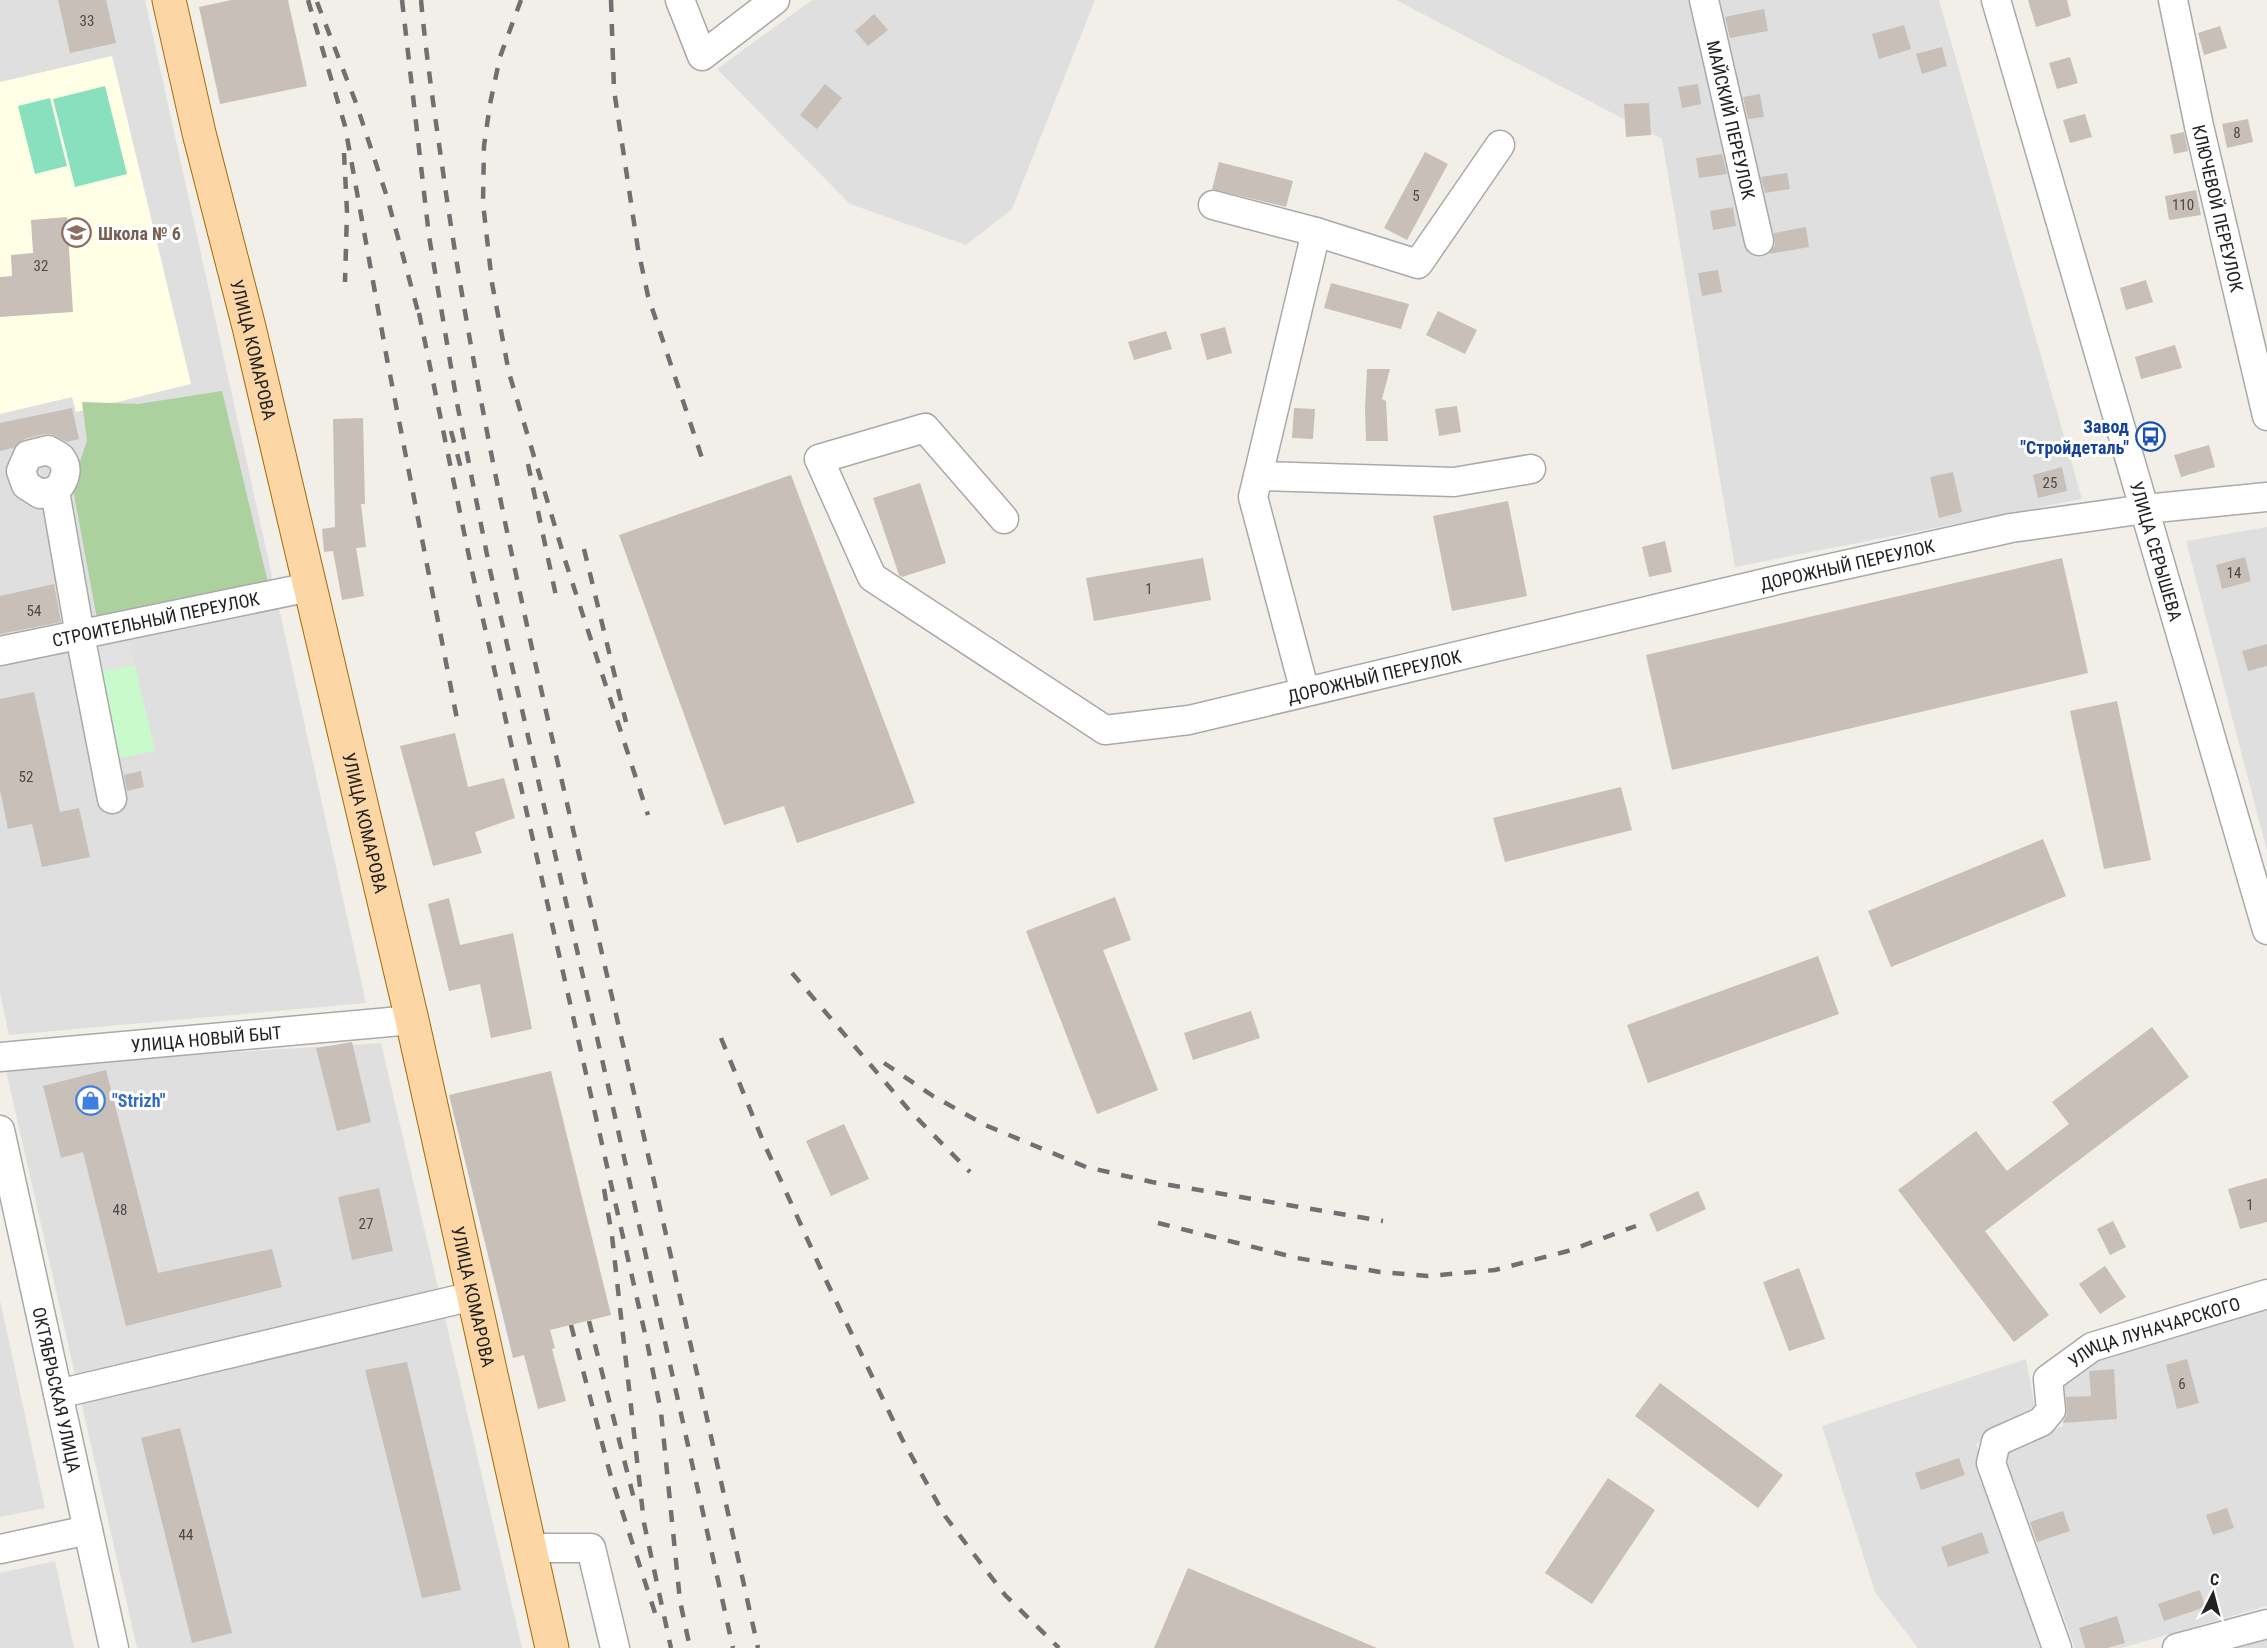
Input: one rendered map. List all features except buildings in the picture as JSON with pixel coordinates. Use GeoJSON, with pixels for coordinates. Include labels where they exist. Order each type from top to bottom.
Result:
{"type":"FeatureCollection","features":[{"type":"Feature","properties":{"kind":"main road","name":"УЛИЦА КОМАРОВА"},"geometry":{"type":"LineString","coordinates":[[169,0],[199,133],[249,327],[412,1020],[552,1648]]}},
{"type":"Feature","properties":{"kind":"street"},"geometry":{"type":"LineString","coordinates":[[680,0],[702,56],[775,0]]}},
{"type":"Feature","properties":{"kind":"street","name":"МАЙСКИЙ ПЕРЕУЛОК"},"geometry":{"type":"LineString","coordinates":[[1704,0],[1759,241]]}},
{"type":"Feature","properties":{"kind":"street","name":"УЛИЦА СЕРЫШЕВА"},"geometry":{"type":"LineString","coordinates":[[1996,0],[2267,930]]}},
{"type":"Feature","properties":{"kind":"street","name":"КЛЮЧЕВОЙ ПЕРЕУЛОК"},"geometry":{"type":"LineString","coordinates":[[2173,0],[2199,126],[2267,416]]}},
{"type":"Feature","properties":{"kind":"street"},"geometry":{"type":"LineString","coordinates":[[1213,205],[1316,232],[1418,264],[1500,145]]}},
{"type":"Feature","properties":{"kind":"street"},"geometry":{"type":"LineString","coordinates":[[1305,692],[1253,497],[1316,232]]}},
{"type":"Feature","properties":{"kind":"street","name":"ДОРОЖНЫЙ ПЕРЕУЛОК"},"geometry":{"type":"LineString","coordinates":[[1004,519],[924,428],[819,459],[872,577],[1105,730],[1189,720],[1777,580],[2011,528],[2145,509],[2267,497]]}},
{"type":"Feature","properties":{"kind":"street"},"geometry":{"type":"LineString","coordinates":[[1258,476],[1454,482],[1531,470]]}},
{"type":"Feature","properties":{"kind":"street"},"geometry":{"type":"LineString","coordinates":[[55,490],[112,799]]}},
{"type":"Feature","properties":{"kind":"street","name":"СТРОИТЕЛЬНЫЙ ПЕРЕУЛОК"},"geometry":{"type":"LineString","coordinates":[[0,651],[310,587]]}},
{"type":"Feature","properties":{"kind":"street","name":"УЛИЦА НОВЫЙ БЫТ"},"geometry":{"type":"LineString","coordinates":[[0,1057],[412,1020]]}},
{"type":"Feature","properties":{"kind":"street","name":"ОКТЯБРЬСКАЯ УЛИЦА"},"geometry":{"type":"LineString","coordinates":[[0,1130],[114,1648]]}},
{"type":"Feature","properties":{"kind":"street","name":"УЛИЦА ЛУНАЧАРСКОГО"},"geometry":{"type":"LineString","coordinates":[[2057,1648],[1991,1463],[1996,1442],[2041,1422],[2050,1410],[2048,1379],[2092,1347],[2267,1294]]}},
{"type":"Feature","properties":{"kind":"street"},"geometry":{"type":"LineString","coordinates":[[58,1394],[473,1296]]}},
{"type":"Feature","properties":{"kind":"street"},"geometry":{"type":"LineString","coordinates":[[0,1549],[88,1530]]}},
{"type":"Feature","properties":{"kind":"street"},"geometry":{"type":"LineString","coordinates":[[529,1548],[591,1548],[615,1648]]}},
{"type":"Feature","properties":{"kind":"street"},"geometry":{"type":"LineString","coordinates":[[2177,1648],[2267,1623]]}},
{"type":"Feature","properties":{"kind":"shaded area"},"geometry":{"type":"Polygon","coordinates":[[[0,0],[145,0],[366,1003],[9,1035],[0,993],[0,0]]]}},
{"type":"Feature","properties":{"kind":"shaded area"},"geometry":{"type":"Polygon","coordinates":[[[812,0],[1095,0],[1012,209],[966,245],[850,204],[717,69],[812,0]]]}},
{"type":"Feature","properties":{"kind":"shaded area"},"geometry":{"type":"Polygon","coordinates":[[[1396,0],[1939,0],[2082,499],[1735,567],[1662,139],[1396,0]]]}},
{"type":"Feature","properties":{"kind":"shaded area","name":"Школа № 6"},"geometry":{"type":"Polygon","coordinates":[[[112,56],[191,384],[76,412],[72,397],[0,414],[0,82],[112,56]]]}},
{"type":"Feature","properties":{"kind":"shaded area"},"geometry":{"type":"Polygon","coordinates":[[[2267,527],[2267,851],[2186,541],[2267,527]]]}},
{"type":"Feature","properties":{"kind":"shaded area"},"geometry":{"type":"Polygon","coordinates":[[[131,642],[135,665],[94,673],[90,651],[131,642]]]}},
{"type":"Feature","properties":{"kind":"shaded area"},"geometry":{"type":"Polygon","coordinates":[[[381,1043],[522,1648],[137,1648],[5,1066],[381,1043]]]}},
{"type":"Feature","properties":{"kind":"shaded area"},"geometry":{"type":"Polygon","coordinates":[[[0,1300],[45,1508],[0,1517],[0,1300]]]}},
{"type":"Feature","properties":{"kind":"shaded area"},"geometry":{"type":"Polygon","coordinates":[[[2267,1304],[2267,1606],[2121,1648],[2075,1648],[2002,1450],[2063,1426],[2061,1384],[2111,1348],[2267,1304]]]}},
{"type":"Feature","properties":{"kind":"shaded area"},"geometry":{"type":"Polygon","coordinates":[[[2026,1359],[2036,1412],[1976,1444],[2048,1648],[1918,1648],[1875,1592],[1822,1426],[2026,1359]]]}},
{"type":"Feature","properties":{"kind":"shaded area"},"geometry":{"type":"Polygon","coordinates":[[[55,1561],[74,1648],[0,1648],[0,1573],[55,1561]]]}},
{"type":"Feature","properties":{"kind":"shaded area"},"geometry":{"type":"Polygon","coordinates":[[[2267,1639],[2267,1648],[2232,1648],[2267,1639]]]}},
{"type":"Feature","properties":{"kind":"green space"},"geometry":{"type":"Polygon","coordinates":[[[105,86],[127,174],[75,187],[53,99],[105,86]]]}},
{"type":"Feature","properties":{"kind":"green space"},"geometry":{"type":"Polygon","coordinates":[[[50,98],[67,166],[35,174],[18,106],[50,98]]]}},
{"type":"Feature","properties":{"kind":"green space"},"geometry":{"type":"Polygon","coordinates":[[[222,391],[269,587],[97,619],[72,484],[87,441],[82,402],[138,404],[222,391]]]}},
{"type":"Feature","properties":{"kind":"green space"},"geometry":{"type":"Polygon","coordinates":[[[135,665],[155,751],[115,759],[94,673],[135,665]]]}},
{"type":"Feature","properties":{"kind":"railway"},"geometry":{"type":"LineString","coordinates":[[308,0],[345,126],[387,359],[457,719]]}},
{"type":"Feature","properties":{"kind":"railway"},"geometry":{"type":"LineString","coordinates":[[402,0],[429,236],[457,403],[490,570],[612,1103],[733,1648]]}},
{"type":"Feature","properties":{"kind":"railway"},"geometry":{"type":"LineString","coordinates":[[421,0],[432,97],[460,280],[508,538],[758,1648]]}},
{"type":"Feature","properties":{"kind":"railway"},"geometry":{"type":"LineString","coordinates":[[521,0],[500,57],[484,146],[483,203],[492,283],[509,373],[565,560],[648,815]]}},
{"type":"Feature","properties":{"kind":"railway"},"geometry":{"type":"LineString","coordinates":[[611,0],[614,90],[638,249],[648,296],[702,458]]}},
{"type":"Feature","properties":{"kind":"railway"},"geometry":{"type":"LineString","coordinates":[[317,2],[356,103],[387,197],[420,319]]}},
{"type":"Feature","properties":{"kind":"railway"},"geometry":{"type":"LineString","coordinates":[[344,153],[347,212],[345,282]]}},
{"type":"Feature","properties":{"kind":"railway"},"geometry":{"type":"LineString","coordinates":[[419,313],[472,571],[648,1347],[661,1412],[680,1601],[690,1648]]}},
{"type":"Feature","properties":{"kind":"railway"},"geometry":{"type":"LineString","coordinates":[[451,431],[462,472]]}},
{"type":"Feature","properties":{"kind":"railway"},"geometry":{"type":"LineString","coordinates":[[528,464],[556,596]]}},
{"type":"Feature","properties":{"kind":"railway"},"geometry":{"type":"LineString","coordinates":[[584,549],[626,722]]}},
{"type":"Feature","properties":{"kind":"railway"},"geometry":{"type":"LineString","coordinates":[[792,973],[909,1110],[970,1172]]}},
{"type":"Feature","properties":{"kind":"railway"},"geometry":{"type":"LineString","coordinates":[[721,1038],[763,1141],[902,1439],[945,1516],[1005,1595],[1059,1648]]}},
{"type":"Feature","properties":{"kind":"railway"},"geometry":{"type":"LineString","coordinates":[[884,1063],[933,1096],[985,1125],[1086,1167],[1152,1182],[1383,1221]]}},
{"type":"Feature","properties":{"kind":"railway"},"geometry":{"type":"LineString","coordinates":[[604,1189],[612,1236],[644,1523],[671,1648]]}},
{"type":"Feature","properties":{"kind":"railway"},"geometry":{"type":"LineString","coordinates":[[1158,1223],[1297,1258],[1380,1272],[1428,1276],[1495,1270],[1568,1251],[1636,1226]]}},
{"type":"Feature","properties":{"kind":"railway"},"geometry":{"type":"LineString","coordinates":[[589,1321],[636,1507]]}},
{"type":"Feature","properties":{"kind":"railway"},"geometry":{"type":"LineString","coordinates":[[571,1325],[611,1477],[655,1613]]}},
{"type":"Feature","properties":{"kind":"place","name":"Школа № 6"},"geometry":{"type":"Point","coordinates":[77,233]}},
{"type":"Feature","properties":{"kind":"place","name":"Завод \"Стройдеталь\""},"geometry":{"type":"Point","coordinates":[2150,436]}},
{"type":"Feature","properties":{"kind":"place","name":"\"Strizh\""},"geometry":{"type":"Point","coordinates":[91,1100]}}]}
